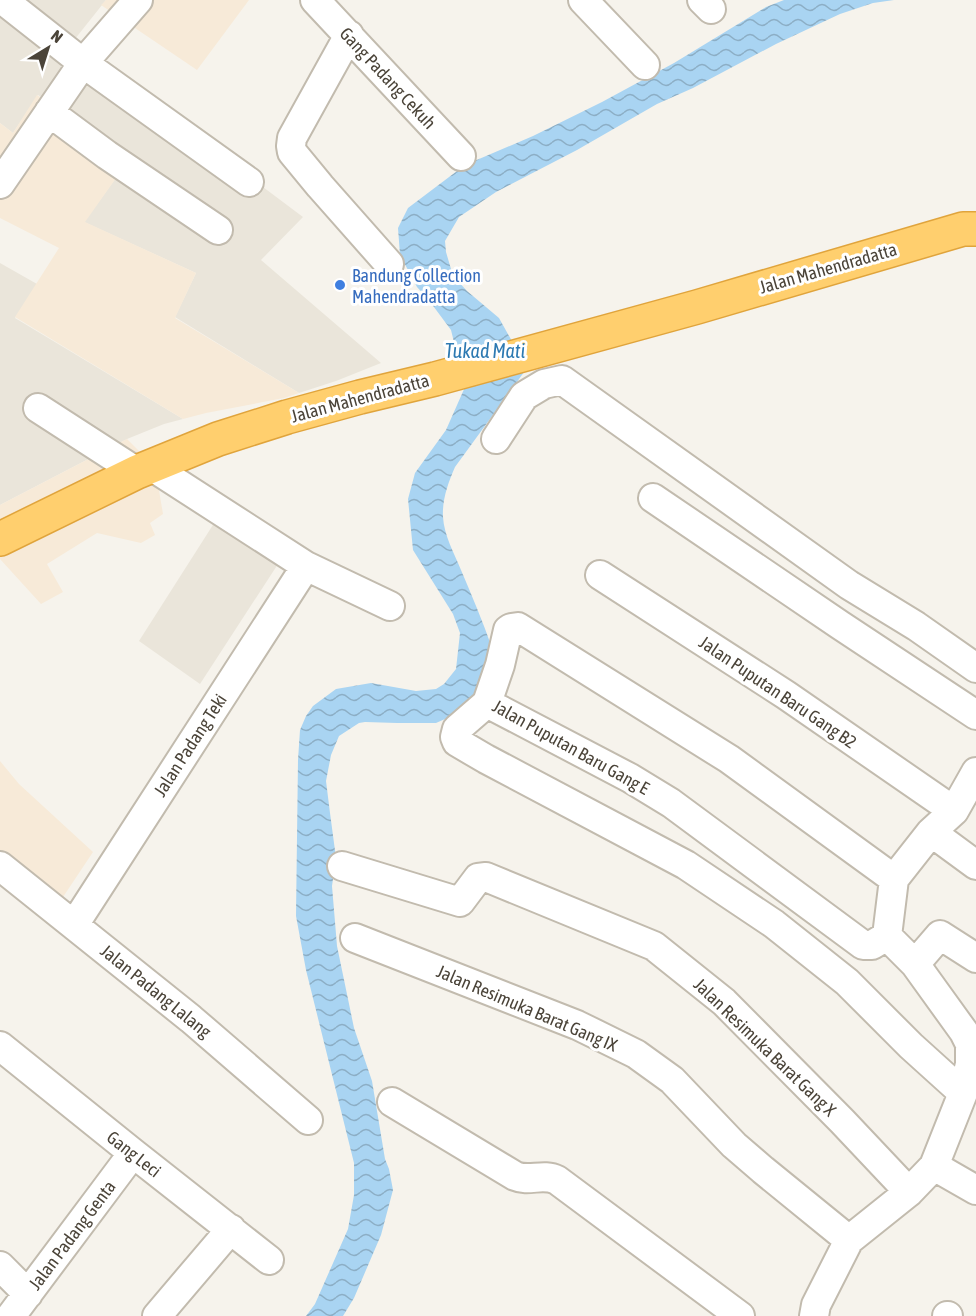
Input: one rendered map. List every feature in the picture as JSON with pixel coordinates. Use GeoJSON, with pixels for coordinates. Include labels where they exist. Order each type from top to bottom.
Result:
{"type":"FeatureCollection","features":[{"type":"Feature","properties":{"kind":"highway","name":"Jalan Mahendradatta"},"geometry":{"type":"LineString","coordinates":[[0,539],[144,469],[218,439],[287,417],[697,307],[963,229],[976,229]]}},
{"type":"Feature","properties":{"kind":"street"},"geometry":{"type":"LineString","coordinates":[[3,0],[83,63],[249,182]]}},
{"type":"Feature","properties":{"kind":"street"},"geometry":{"type":"LineString","coordinates":[[0,184],[83,63],[138,0]]}},
{"type":"Feature","properties":{"kind":"street","name":"Gang Padang Cekuh"},"geometry":{"type":"LineString","coordinates":[[315,0],[461,156]]}},
{"type":"Feature","properties":{"kind":"street"},"geometry":{"type":"LineString","coordinates":[[583,0],[645,65]]}},
{"type":"Feature","properties":{"kind":"street"},"geometry":{"type":"LineString","coordinates":[[349,35],[291,138],[292,152],[389,264]]}},
{"type":"Feature","properties":{"kind":"street"},"geometry":{"type":"LineString","coordinates":[[49,112],[107,155],[218,230]]}},
{"type":"Feature","properties":{"kind":"street"},"geometry":{"type":"LineString","coordinates":[[496,439],[524,396],[544,384],[562,380],[849,585],[916,626],[976,668]]}},
{"type":"Feature","properties":{"kind":"street"},"geometry":{"type":"LineString","coordinates":[[38,408],[306,566],[390,606]]}},
{"type":"Feature","properties":{"kind":"street"},"geometry":{"type":"LineString","coordinates":[[653,498],[976,715]]}},
{"type":"Feature","properties":{"kind":"street","name":"Jalan Padang Teki"},"geometry":{"type":"LineString","coordinates":[[74,925],[306,566]]}},
{"type":"Feature","properties":{"kind":"street","name":"Jalan Puputan Baru Gang B2"},"geometry":{"type":"LineString","coordinates":[[600,575],[786,695],[954,811]]}},
{"type":"Feature","properties":{"kind":"street","name":"Jalan Puputan Baru Gang E"},"geometry":{"type":"LineString","coordinates":[[887,936],[872,945],[863,945],[664,798],[487,703],[500,665],[508,630],[518,627],[729,759],[894,879]]}},
{"type":"Feature","properties":{"kind":"street"},"geometry":{"type":"LineString","coordinates":[[487,703],[457,729],[455,737],[457,741],[486,759],[686,865],[774,924],[847,982],[911,1046],[963,1093]]}},
{"type":"Feature","properties":{"kind":"street"},"geometry":{"type":"LineString","coordinates":[[814,1316],[816,1305],[849,1240],[909,1192],[934,1166],[973,1065],[970,1044],[964,1032],[915,964],[887,936],[894,879],[932,832],[954,811],[976,772]]}},
{"type":"Feature","properties":{"kind":"street"},"geometry":{"type":"LineString","coordinates":[[932,832],[976,865]]}},
{"type":"Feature","properties":{"kind":"street","name":"Jalan Padang Lalang"},"geometry":{"type":"LineString","coordinates":[[0,866],[191,1019],[308,1120]]}},
{"type":"Feature","properties":{"kind":"street","name":"Jalan Resimuka Barat Gang X"},"geometry":{"type":"LineString","coordinates":[[342,866],[460,902],[478,878],[486,877],[654,946],[724,1002],[909,1192]]}},
{"type":"Feature","properties":{"kind":"street"},"geometry":{"type":"LineString","coordinates":[[915,964],[940,935],[976,958]]}},
{"type":"Feature","properties":{"kind":"street","name":"Jalan Resimuka Barat Gang IX"},"geometry":{"type":"LineString","coordinates":[[356,938],[577,1025],[636,1054],[678,1085],[734,1144],[849,1240]]}},
{"type":"Feature","properties":{"kind":"street","name":"Gang Leci"},"geometry":{"type":"LineString","coordinates":[[0,1046],[269,1260]]}},
{"type":"Feature","properties":{"kind":"street"},"geometry":{"type":"LineString","coordinates":[[392,1102],[515,1176],[527,1179],[546,1176],[557,1180],[740,1316]]}},
{"type":"Feature","properties":{"kind":"street","name":"Jalan Padang Genta"},"geometry":{"type":"LineString","coordinates":[[11,1316],[133,1153]]}},
{"type":"Feature","properties":{"kind":"street"},"geometry":{"type":"LineString","coordinates":[[934,1166],[976,1190]]}},
{"type":"Feature","properties":{"kind":"street"},"geometry":{"type":"LineString","coordinates":[[157,1316],[231,1229]]}},
{"type":"Feature","properties":{"kind":"street"},"geometry":{"type":"LineString","coordinates":[[0,1266],[28,1294]]}},
{"type":"Feature","properties":{"kind":"shaded area"},"geometry":{"type":"Polygon","coordinates":[[[0,0],[106,0],[63,54],[251,178],[303,217],[261,260],[381,363],[299,393],[175,317],[196,273],[84,222],[131,157],[38,95],[13,133],[0,123],[0,0]]]}},
{"type":"Feature","properties":{"kind":"shaded area"},"geometry":{"type":"Polygon","coordinates":[[[106,0],[249,0],[197,70],[101,5],[106,0]]]}},
{"type":"Feature","properties":{"kind":"shaded area"},"geometry":{"type":"Polygon","coordinates":[[[37,95],[131,157],[85,222],[196,273],[175,318],[299,393],[183,419],[15,317],[59,248],[0,218],[0,123],[13,133],[37,95]]]}},
{"type":"Feature","properties":{"kind":"shaded area"},"geometry":{"type":"Polygon","coordinates":[[[0,263],[37,284],[15,318],[183,419],[127,439],[0,505],[0,263]]]}},
{"type":"Feature","properties":{"kind":"shaded area"},"geometry":{"type":"Polygon","coordinates":[[[127,439],[155,467],[163,514],[150,523],[155,535],[141,543],[97,533],[47,564],[63,592],[41,604],[0,559],[0,505],[127,439]]]}},
{"type":"Feature","properties":{"kind":"shaded area"},"geometry":{"type":"Polygon","coordinates":[[[225,506],[291,544],[200,684],[139,641],[225,506]]]}},
{"type":"Feature","properties":{"kind":"shaded area"},"geometry":{"type":"Polygon","coordinates":[[[0,761],[19,784],[93,852],[49,918],[0,875],[0,761]]]}},
{"type":"Feature","properties":{"kind":"water","name":"Tukad Mati"},"geometry":{"type":"Polygon","coordinates":[[[784,0],[894,0],[873,3],[840,14],[657,104],[577,150],[496,192],[459,217],[445,241],[451,269],[457,280],[499,318],[527,368],[455,467],[443,504],[447,537],[492,648],[470,708],[436,723],[359,723],[339,736],[331,755],[326,781],[336,858],[332,886],[337,946],[354,1028],[372,1081],[385,1159],[393,1190],[381,1235],[354,1298],[343,1316],[306,1316],[315,1304],[348,1229],[354,1195],[354,1163],[306,970],[296,916],[300,730],[313,706],[336,689],[371,683],[416,691],[436,689],[444,684],[456,669],[460,633],[453,614],[413,550],[408,499],[415,473],[446,430],[465,387],[451,330],[417,287],[400,255],[398,228],[408,208],[465,165],[533,136],[602,102],[674,63],[766,7],[784,0]]]}},
{"type":"Feature","properties":{"kind":"place","name":"Bandung Collection Mahendradatta"},"geometry":{"type":"Point","coordinates":[340,285]}}]}
